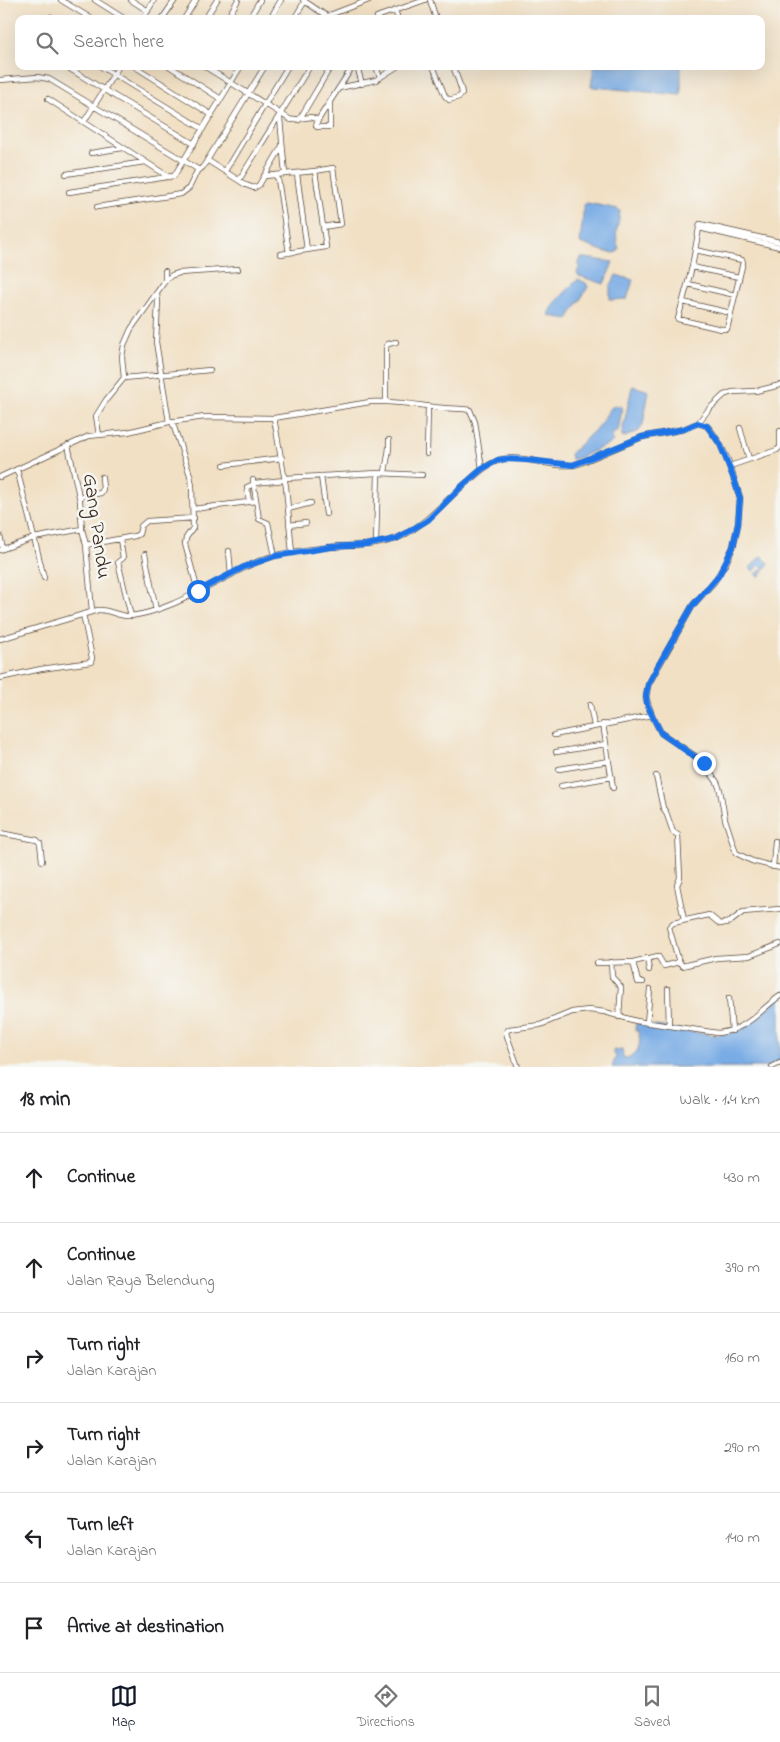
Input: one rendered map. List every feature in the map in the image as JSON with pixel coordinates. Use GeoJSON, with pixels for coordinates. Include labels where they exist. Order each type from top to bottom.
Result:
{"type":"FeatureCollection","features":[{"type":"Feature","properties":{"kind":"street"},"geometry":{"type":"LineString","coordinates":[[61,0],[85,15]]}},
{"type":"Feature","properties":{"kind":"street"},"geometry":{"type":"LineString","coordinates":[[95,0],[119,15]]}},
{"type":"Feature","properties":{"kind":"street"},"geometry":{"type":"LineString","coordinates":[[131,0],[148,11]]}},
{"type":"Feature","properties":{"kind":"street"},"geometry":{"type":"LineString","coordinates":[[146,15],[154,0]]}},
{"type":"Feature","properties":{"kind":"street"},"geometry":{"type":"LineString","coordinates":[[165,15],[175,0]]}},
{"type":"Feature","properties":{"kind":"street"},"geometry":{"type":"LineString","coordinates":[[187,15],[196,0]]}},
{"type":"Feature","properties":{"kind":"street"},"geometry":{"type":"LineString","coordinates":[[208,15],[217,0]]}},
{"type":"Feature","properties":{"kind":"street"},"geometry":{"type":"LineString","coordinates":[[229,15],[238,0]]}},
{"type":"Feature","properties":{"kind":"street"},"geometry":{"type":"LineString","coordinates":[[251,15],[260,0]]}},
{"type":"Feature","properties":{"kind":"street"},"geometry":{"type":"LineString","coordinates":[[272,15],[281,0]]}},
{"type":"Feature","properties":{"kind":"street"},"geometry":{"type":"LineString","coordinates":[[330,15],[370,0]]}},
{"type":"Feature","properties":{"kind":"street"},"geometry":{"type":"LineString","coordinates":[[382,15],[411,2],[425,0]]}},
{"type":"Feature","properties":{"kind":"street"},"geometry":{"type":"LineString","coordinates":[[430,0],[435,15]]}},
{"type":"Feature","properties":{"kind":"street"},"geometry":{"type":"LineString","coordinates":[[296,15],[304,1],[325,15]]}},
{"type":"Feature","properties":{"kind":"street"},"geometry":{"type":"LineString","coordinates":[[395,10],[397,15]]}},
{"type":"Feature","properties":{"kind":"street"},"geometry":{"type":"LineString","coordinates":[[71,70],[194,144]]}},
{"type":"Feature","properties":{"kind":"street"},"geometry":{"type":"LineString","coordinates":[[106,70],[202,129]]}},
{"type":"Feature","properties":{"kind":"street"},"geometry":{"type":"LineString","coordinates":[[85,120],[117,70]]}},
{"type":"Feature","properties":{"kind":"street"},"geometry":{"type":"LineString","coordinates":[[140,70],[212,115]]}},
{"type":"Feature","properties":{"kind":"street"},"geometry":{"type":"LineString","coordinates":[[175,70],[221,99]]}},
{"type":"Feature","properties":{"kind":"street"},"geometry":{"type":"LineString","coordinates":[[211,70],[265,103],[280,115],[292,120],[311,117],[318,120]]}},
{"type":"Feature","properties":{"kind":"street"},"geometry":{"type":"LineString","coordinates":[[69,192],[169,177],[176,173],[238,70]]}},
{"type":"Feature","properties":{"kind":"street"},"geometry":{"type":"LineString","coordinates":[[97,207],[181,194],[189,188],[198,170],[202,168],[262,70]]}},
{"type":"Feature","properties":{"kind":"street"},"geometry":{"type":"LineString","coordinates":[[225,171],[286,70]]}},
{"type":"Feature","properties":{"kind":"street"},"geometry":{"type":"LineString","coordinates":[[239,180],[308,70]]}},
{"type":"Feature","properties":{"kind":"street"},"geometry":{"type":"LineString","coordinates":[[299,120],[329,70]]}},
{"type":"Feature","properties":{"kind":"street"},"geometry":{"type":"LineString","coordinates":[[330,103],[330,130],[317,128],[318,120],[350,70]]}},
{"type":"Feature","properties":{"kind":"street"},"geometry":{"type":"LineString","coordinates":[[358,70],[362,84]]}},
{"type":"Feature","properties":{"kind":"street"},"geometry":{"type":"LineString","coordinates":[[377,70],[380,78]]}},
{"type":"Feature","properties":{"kind":"street"},"geometry":{"type":"LineString","coordinates":[[339,88],[362,84],[380,78],[392,70]]}},
{"type":"Feature","properties":{"kind":"street"},"geometry":{"type":"LineString","coordinates":[[435,70],[445,96],[449,100],[462,94],[454,70]]}},
{"type":"Feature","properties":{"kind":"street"},"geometry":{"type":"LineString","coordinates":[[0,80],[37,77],[49,79],[198,170]]}},
{"type":"Feature","properties":{"kind":"street"},"geometry":{"type":"LineString","coordinates":[[48,99],[169,177]]}},
{"type":"Feature","properties":{"kind":"street"},"geometry":{"type":"LineString","coordinates":[[280,115],[285,174]]}},
{"type":"Feature","properties":{"kind":"street"},"geometry":{"type":"LineString","coordinates":[[207,160],[254,188],[259,184],[282,146]]}},
{"type":"Feature","properties":{"kind":"street"},"geometry":{"type":"LineString","coordinates":[[91,153],[123,148]]}},
{"type":"Feature","properties":{"kind":"street"},"geometry":{"type":"LineString","coordinates":[[66,174],[145,162]]}},
{"type":"Feature","properties":{"kind":"street"},"geometry":{"type":"LineString","coordinates":[[264,176],[297,174],[333,168],[341,224],[323,227]]}},
{"type":"Feature","properties":{"kind":"street"},"geometry":{"type":"LineString","coordinates":[[281,254],[326,247],[315,171]]}},
{"type":"Feature","properties":{"kind":"street"},"geometry":{"type":"LineString","coordinates":[[297,174],[307,250]]}},
{"type":"Feature","properties":{"kind":"street"},"geometry":{"type":"LineString","coordinates":[[275,175],[278,179],[289,253]]}},
{"type":"Feature","properties":{"kind":"street"},"geometry":{"type":"LineString","coordinates":[[695,250],[744,262],[728,329],[720,329],[678,319],[692,267],[695,250],[699,228],[700,224],[780,242]]}},
{"type":"Feature","properties":{"kind":"street"},"geometry":{"type":"LineString","coordinates":[[699,228],[780,247]]}},
{"type":"Feature","properties":{"kind":"street"},"geometry":{"type":"LineString","coordinates":[[692,267],[739,277]]}},
{"type":"Feature","properties":{"kind":"street"},"geometry":{"type":"LineString","coordinates":[[124,378],[122,357],[124,345],[132,329],[165,281],[179,273],[238,269]]}},
{"type":"Feature","properties":{"kind":"street"},"geometry":{"type":"LineString","coordinates":[[165,271],[165,281]]}},
{"type":"Feature","properties":{"kind":"street"},"geometry":{"type":"LineString","coordinates":[[688,284],[735,295]]}},
{"type":"Feature","properties":{"kind":"street"},"geometry":{"type":"LineString","coordinates":[[157,294],[156,342],[160,374],[170,422],[187,464],[192,486],[194,528],[186,538],[185,544],[198,591]]}},
{"type":"Feature","properties":{"kind":"street"},"geometry":{"type":"LineString","coordinates":[[683,302],[731,312]]}},
{"type":"Feature","properties":{"kind":"street"},"geometry":{"type":"LineString","coordinates":[[386,401],[386,346],[396,342]]}},
{"type":"Feature","properties":{"kind":"street"},"geometry":{"type":"LineString","coordinates":[[99,435],[96,416],[124,378],[210,370]]}},
{"type":"Feature","properties":{"kind":"street"},"geometry":{"type":"LineString","coordinates":[[0,640],[92,611],[103,610],[118,616],[131,616],[156,610],[251,565],[275,556],[331,547],[376,544],[396,539],[428,520],[482,469],[498,460],[506,459],[573,465],[642,437],[684,429],[698,423],[709,408],[724,395],[732,392],[748,392],[780,384]]}},
{"type":"Feature","properties":{"kind":"street"},"geometry":{"type":"LineString","coordinates":[[0,477],[68,445],[99,435],[128,432],[205,416],[274,418],[386,401],[472,410],[482,469]]}},
{"type":"Feature","properties":{"kind":"street"},"geometry":{"type":"LineString","coordinates":[[428,406],[428,454]]}},
{"type":"Feature","properties":{"kind":"street"},"geometry":{"type":"LineString","coordinates":[[274,418],[285,479],[292,553]]}},
{"type":"Feature","properties":{"kind":"street"},"geometry":{"type":"LineString","coordinates":[[698,423],[707,426],[720,444],[730,466],[740,498],[740,510],[733,547],[719,575],[693,605],[648,685],[646,698],[661,733],[701,760],[717,782],[727,826],[736,853],[752,861],[780,868]]}},
{"type":"Feature","properties":{"kind":"street"},"geometry":{"type":"LineString","coordinates":[[740,428],[749,460]]}},
{"type":"Feature","properties":{"kind":"street"},"geometry":{"type":"LineString","coordinates":[[730,466],[772,452],[780,447],[780,431]]}},
{"type":"Feature","properties":{"kind":"street"},"geometry":{"type":"LineString","coordinates":[[385,473],[390,440]]}},
{"type":"Feature","properties":{"kind":"street","name":"Gang Pandu"},"geometry":{"type":"LineString","coordinates":[[68,445],[79,497],[82,529],[86,545],[92,611]]}},
{"type":"Feature","properties":{"kind":"street"},"geometry":{"type":"LineString","coordinates":[[224,465],[282,458]]}},
{"type":"Feature","properties":{"kind":"street"},"geometry":{"type":"LineString","coordinates":[[17,469],[44,578]]}},
{"type":"Feature","properties":{"kind":"street"},"geometry":{"type":"LineString","coordinates":[[376,544],[378,473]]}},
{"type":"Feature","properties":{"kind":"street"},"geometry":{"type":"LineString","coordinates":[[249,502],[247,487],[254,482],[378,473],[422,475]]}},
{"type":"Feature","properties":{"kind":"street"},"geometry":{"type":"LineString","coordinates":[[321,476],[326,514]]}},
{"type":"Feature","properties":{"kind":"street"},"geometry":{"type":"LineString","coordinates":[[79,497],[101,493],[103,488],[102,477]]}},
{"type":"Feature","properties":{"kind":"street"},"geometry":{"type":"LineString","coordinates":[[254,482],[260,521],[268,523],[275,556]]}},
{"type":"Feature","properties":{"kind":"street"},"geometry":{"type":"LineString","coordinates":[[193,509],[256,501]]}},
{"type":"Feature","properties":{"kind":"street"},"geometry":{"type":"LineString","coordinates":[[288,510],[311,503]]}},
{"type":"Feature","properties":{"kind":"street"},"geometry":{"type":"LineString","coordinates":[[86,545],[138,535],[143,524],[147,522],[194,518]]}},
{"type":"Feature","properties":{"kind":"street"},"geometry":{"type":"LineString","coordinates":[[289,525],[306,523]]}},
{"type":"Feature","properties":{"kind":"street"},"geometry":{"type":"LineString","coordinates":[[0,536],[2,549],[34,538],[82,529]]}},
{"type":"Feature","properties":{"kind":"street"},"geometry":{"type":"LineString","coordinates":[[120,539],[123,558],[118,562],[131,616]]}},
{"type":"Feature","properties":{"kind":"street"},"geometry":{"type":"LineString","coordinates":[[229,551],[231,575]]}},
{"type":"Feature","properties":{"kind":"street"},"geometry":{"type":"LineString","coordinates":[[144,554],[156,610]]}},
{"type":"Feature","properties":{"kind":"street"},"geometry":{"type":"LineString","coordinates":[[0,678],[41,669],[91,662],[92,658],[84,614]]}},
{"type":"Feature","properties":{"kind":"street"},"geometry":{"type":"LineString","coordinates":[[590,705],[594,726]]}},
{"type":"Feature","properties":{"kind":"street"},"geometry":{"type":"LineString","coordinates":[[554,734],[652,715]]}},
{"type":"Feature","properties":{"kind":"street"},"geometry":{"type":"LineString","coordinates":[[602,724],[613,788]]}},
{"type":"Feature","properties":{"kind":"street"},"geometry":{"type":"LineString","coordinates":[[556,752],[606,744]]}},
{"type":"Feature","properties":{"kind":"street"},"geometry":{"type":"LineString","coordinates":[[559,769],[609,761]]}},
{"type":"Feature","properties":{"kind":"street"},"geometry":{"type":"LineString","coordinates":[[656,776],[662,806],[673,832],[678,835],[680,878],[677,885],[684,920]]}},
{"type":"Feature","properties":{"kind":"street"},"geometry":{"type":"LineString","coordinates":[[561,786],[612,778]]}},
{"type":"Feature","properties":{"kind":"street"},"geometry":{"type":"LineString","coordinates":[[0,833],[37,840],[40,843],[42,861]]}},
{"type":"Feature","properties":{"kind":"street"},"geometry":{"type":"LineString","coordinates":[[773,867],[775,841]]}},
{"type":"Feature","properties":{"kind":"street"},"geometry":{"type":"LineString","coordinates":[[780,909],[746,912],[724,924],[718,924],[709,916],[684,920],[671,924],[669,927],[679,962],[682,966],[716,958],[749,956],[780,945]]}},
{"type":"Feature","properties":{"kind":"street"},"geometry":{"type":"LineString","coordinates":[[597,963],[633,962],[658,956],[664,966],[679,962]]}},
{"type":"Feature","properties":{"kind":"street"},"geometry":{"type":"LineString","coordinates":[[647,958],[649,970]]}},
{"type":"Feature","properties":{"kind":"street"},"geometry":{"type":"LineString","coordinates":[[611,962],[612,977],[621,988],[619,1016]]}},
{"type":"Feature","properties":{"kind":"street"},"geometry":{"type":"LineString","coordinates":[[633,962],[636,967],[638,982],[643,982]]}},
{"type":"Feature","properties":{"kind":"street"},"geometry":{"type":"LineString","coordinates":[[648,1023],[650,989]]}},
{"type":"Feature","properties":{"kind":"street"},"geometry":{"type":"LineString","coordinates":[[668,989],[669,1026]]}},
{"type":"Feature","properties":{"kind":"street"},"geometry":{"type":"LineString","coordinates":[[518,1067],[507,1036],[506,1032],[508,1029],[540,1025],[572,1012],[594,1010],[648,1023],[718,1033],[732,1031],[749,1023],[780,996]]}},
{"type":"Feature","properties":{"kind":"street"},"geometry":{"type":"LineString","coordinates":[[729,998],[732,1031]]}},
{"type":"Feature","properties":{"kind":"street"},"geometry":{"type":"LineString","coordinates":[[772,1067],[780,1063]]}},
{"type":"Feature","properties":{"kind":"water"},"geometry":{"type":"Polygon","coordinates":[[[593,70],[681,70],[681,95],[591,86],[593,70]]]}},
{"type":"Feature","properties":{"kind":"water"},"geometry":{"type":"Polygon","coordinates":[[[587,203],[620,211],[616,234],[619,249],[616,253],[606,252],[580,243],[584,205],[587,203]]]}},
{"type":"Feature","properties":{"kind":"water"},"geometry":{"type":"Polygon","coordinates":[[[581,258],[613,262],[604,284],[579,276],[577,272],[581,258]]]}},
{"type":"Feature","properties":{"kind":"water"},"geometry":{"type":"Polygon","coordinates":[[[616,275],[633,280],[627,299],[610,300],[610,287],[616,275]]]}},
{"type":"Feature","properties":{"kind":"water"},"geometry":{"type":"Polygon","coordinates":[[[578,279],[586,283],[588,287],[568,319],[550,316],[549,314],[554,304],[578,279]]]}},
{"type":"Feature","properties":{"kind":"water"},"geometry":{"type":"Polygon","coordinates":[[[633,386],[649,391],[643,424],[639,431],[625,437],[622,436],[622,432],[633,386]]]}},
{"type":"Feature","properties":{"kind":"water"},"geometry":{"type":"Polygon","coordinates":[[[615,405],[620,406],[622,409],[618,431],[612,434],[613,441],[575,459],[571,459],[570,454],[599,426],[610,409],[615,405]]]}},
{"type":"Feature","properties":{"kind":"water"},"geometry":{"type":"Polygon","coordinates":[[[761,556],[769,563],[759,577],[756,574],[763,568],[760,565],[753,571],[750,568],[761,556]]]}},
{"type":"Feature","properties":{"kind":"water"},"geometry":{"type":"Polygon","coordinates":[[[780,997],[780,1060],[767,1067],[612,1067],[616,1056],[613,1053],[614,1050],[619,1051],[622,1049],[623,1057],[626,1058],[637,1051],[640,1040],[638,1031],[635,1030],[636,1023],[715,1035],[731,1033],[745,1027],[780,997]]]}},
{"type":"Feature","properties":{"kind":"route"},"geometry":{"type":"LineString","coordinates":[[198,591],[263,559],[331,547],[376,544],[396,539],[428,520],[482,469],[498,460],[527,460],[568,466],[578,464],[642,437],[684,429],[698,423],[707,426],[720,444],[728,460],[740,498],[740,510],[733,547],[719,575],[693,605],[648,685],[646,695],[647,704],[661,733],[680,744],[704,763]]}}]}
